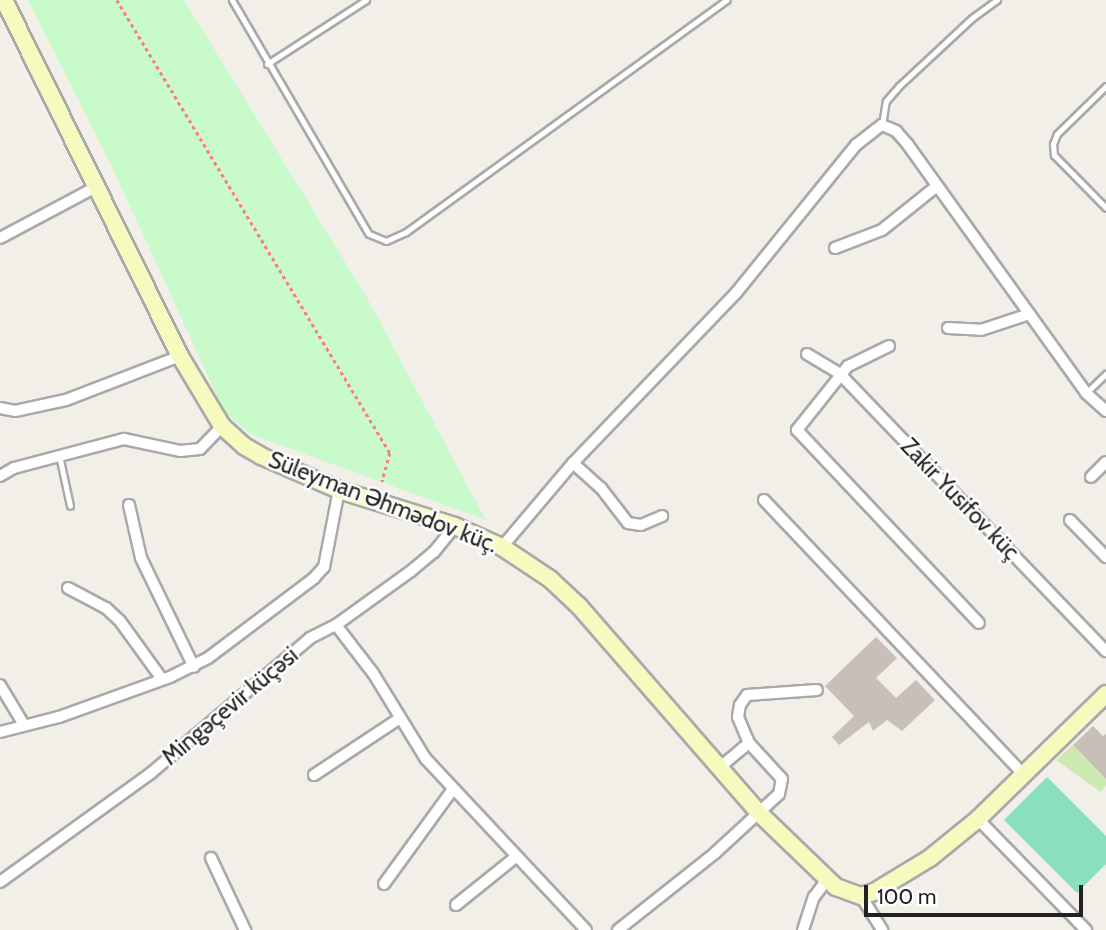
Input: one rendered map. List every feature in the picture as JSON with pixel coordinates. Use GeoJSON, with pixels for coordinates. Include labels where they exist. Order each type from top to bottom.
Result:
{"type":"FeatureCollection","features":[{"type":"Feature","properties":{"kind":"street","name":"Süleyman Əhmədov küç."},"geometry":{"type":"LineString","coordinates":[[5,12],[180,356],[222,426],[261,456],[339,490],[456,526],[502,547],[550,579],[579,606],[759,813],[826,881],[848,893],[861,896]]}},
{"type":"Feature","properties":{"kind":"street"},"geometry":{"type":"LineString","coordinates":[[502,547],[573,463],[736,293],[856,145],[882,125],[896,131],[1086,393],[1106,411]]}},
{"type":"Feature","properties":{"kind":"street"},"geometry":{"type":"LineString","coordinates":[[835,248],[883,230],[937,186]]}},
{"type":"Feature","properties":{"kind":"street"},"geometry":{"type":"LineString","coordinates":[[0,239],[94,188]]}},
{"type":"Feature","properties":{"kind":"street"},"geometry":{"type":"LineString","coordinates":[[948,328],[981,330],[1029,314]]}},
{"type":"Feature","properties":{"kind":"street"},"geometry":{"type":"LineString","coordinates":[[889,346],[857,360],[840,374],[797,430],[979,623]]}},
{"type":"Feature","properties":{"kind":"street","name":"Zakir Yusifov küç"},"geometry":{"type":"LineString","coordinates":[[807,354],[840,374],[1106,651]]}},
{"type":"Feature","properties":{"kind":"street"},"geometry":{"type":"LineString","coordinates":[[0,408],[15,411],[66,400],[180,356]]}},
{"type":"Feature","properties":{"kind":"street"},"geometry":{"type":"LineString","coordinates":[[0,476],[14,468],[124,439],[191,451],[200,449],[222,426]]}},
{"type":"Feature","properties":{"kind":"street"},"geometry":{"type":"LineString","coordinates":[[1091,477],[1106,462]]}},
{"type":"Feature","properties":{"kind":"street"},"geometry":{"type":"LineString","coordinates":[[573,463],[601,488],[628,523],[641,525],[662,516]]}},
{"type":"Feature","properties":{"kind":"street"},"geometry":{"type":"LineString","coordinates":[[0,732],[59,717],[194,667],[314,578],[324,567],[339,490]]}},
{"type":"Feature","properties":{"kind":"street"},"geometry":{"type":"LineString","coordinates":[[764,500],[1024,775]]}},
{"type":"Feature","properties":{"kind":"street"},"geometry":{"type":"LineString","coordinates":[[129,505],[141,558],[194,667]]}},
{"type":"Feature","properties":{"kind":"street"},"geometry":{"type":"LineString","coordinates":[[1070,520],[1106,557]]}},
{"type":"Feature","properties":{"kind":"street","name":"Mingəçevir küçəsi"},"geometry":{"type":"LineString","coordinates":[[0,882],[151,773],[310,638],[336,625],[411,571],[434,552],[456,526]]}},
{"type":"Feature","properties":{"kind":"street"},"geometry":{"type":"LineString","coordinates":[[68,588],[106,608],[120,621],[162,679]]}},
{"type":"Feature","properties":{"kind":"street"},"geometry":{"type":"LineString","coordinates":[[336,625],[373,673],[414,743],[453,789],[586,930]]}},
{"type":"Feature","properties":{"kind":"street"},"geometry":{"type":"LineString","coordinates":[[0,685],[23,725]]}},
{"type":"Feature","properties":{"kind":"street"},"geometry":{"type":"LineString","coordinates":[[618,930],[697,868],[779,794],[782,779],[749,743],[738,717],[740,705],[747,695],[817,690]]}},
{"type":"Feature","properties":{"kind":"street"},"geometry":{"type":"LineString","coordinates":[[882,930],[861,896],[905,876],[978,819],[1106,694]]}},
{"type":"Feature","properties":{"kind":"street"},"geometry":{"type":"LineString","coordinates":[[314,775],[400,718]]}},
{"type":"Feature","properties":{"kind":"street"},"geometry":{"type":"LineString","coordinates":[[719,768],[749,743]]}},
{"type":"Feature","properties":{"kind":"street"},"geometry":{"type":"LineString","coordinates":[[384,884],[453,789]]}},
{"type":"Feature","properties":{"kind":"street"},"geometry":{"type":"LineString","coordinates":[[978,819],[1086,930]]}},
{"type":"Feature","properties":{"kind":"street"},"geometry":{"type":"LineString","coordinates":[[456,905],[517,856]]}},
{"type":"Feature","properties":{"kind":"street"},"geometry":{"type":"LineString","coordinates":[[211,858],[245,930]]}},
{"type":"Feature","properties":{"kind":"street"},"geometry":{"type":"LineString","coordinates":[[803,930],[814,897],[826,881]]}},
{"type":"Feature","properties":{"kind":"lane"},"geometry":{"type":"LineString","coordinates":[[232,0],[267,64],[369,234],[386,241],[406,232],[727,0]]}},
{"type":"Feature","properties":{"kind":"lane"},"geometry":{"type":"LineString","coordinates":[[267,64],[366,0]]}},
{"type":"Feature","properties":{"kind":"lane"},"geometry":{"type":"LineString","coordinates":[[882,125],[886,101],[898,86],[972,18],[997,0]]}},
{"type":"Feature","properties":{"kind":"lane"},"geometry":{"type":"LineString","coordinates":[[1106,86],[1057,134],[1053,144],[1054,155],[1106,208]]}},
{"type":"Feature","properties":{"kind":"lane"},"geometry":{"type":"LineString","coordinates":[[1086,393],[1106,374]]}},
{"type":"Feature","properties":{"kind":"lane"},"geometry":{"type":"LineString","coordinates":[[59,455],[70,506]]}},
{"type":"Feature","properties":{"kind":"path"},"geometry":{"type":"LineString","coordinates":[[117,0],[390,453],[382,482]]}},
{"type":"Feature","properties":{"kind":"green space"},"geometry":{"type":"Polygon","coordinates":[[[28,0],[184,0],[366,296],[486,520],[250,434],[224,411],[111,165],[28,0]]]}},
{"type":"Feature","properties":{"kind":"green space"},"geometry":{"type":"Polygon","coordinates":[[[1073,745],[1106,779],[1106,786],[1100,792],[1056,760],[1073,745]]]}},
{"type":"Feature","properties":{"kind":"green space"},"geometry":{"type":"Polygon","coordinates":[[[1047,777],[1106,836],[1106,864],[1077,893],[1004,820],[1047,777]]]}},
{"type":"Feature","properties":{"kind":"building"},"geometry":{"type":"Polygon","coordinates":[[[876,637],[897,658],[876,678],[896,698],[916,680],[935,700],[902,731],[887,720],[873,731],[869,722],[839,745],[832,737],[854,716],[825,686],[876,637]]]}},
{"type":"Feature","properties":{"kind":"building"},"geometry":{"type":"Polygon","coordinates":[[[1093,726],[1103,736],[1106,734],[1106,779],[1073,745],[1093,726]]]}}]}
